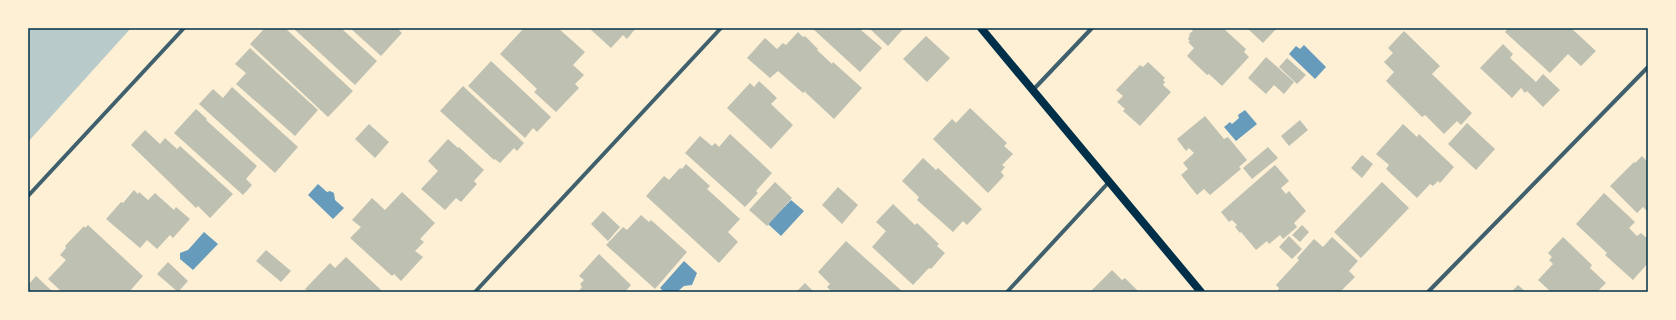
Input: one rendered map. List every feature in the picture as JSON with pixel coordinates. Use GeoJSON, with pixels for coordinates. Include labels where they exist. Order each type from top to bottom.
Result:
{"type":"FeatureCollection","features":[{"type":"Feature","properties":{"kind":"main road"},"geometry":{"type":"LineString","coordinates":[[981,28],[1201,292]]}},
{"type":"Feature","properties":{"kind":"street"},"geometry":{"type":"LineString","coordinates":[[28,196],[184,28]]}},
{"type":"Feature","properties":{"kind":"street"},"geometry":{"type":"LineString","coordinates":[[475,292],[721,28]]}},
{"type":"Feature","properties":{"kind":"street"},"geometry":{"type":"LineString","coordinates":[[1033,90],[1092,28]]}},
{"type":"Feature","properties":{"kind":"street"},"geometry":{"type":"LineString","coordinates":[[1428,292],[1648,67]]}},
{"type":"Feature","properties":{"kind":"street"},"geometry":{"type":"LineString","coordinates":[[1007,292],[1109,182]]}},
{"type":"Feature","properties":{"kind":"shaded area"},"geometry":{"type":"Polygon","coordinates":[[[28,28],[131,28],[28,142],[28,28]]]}},
{"type":"Feature","properties":{"kind":"water"},"geometry":{"type":"Polygon","coordinates":[[[1304,45],[1326,67],[1315,79],[1289,54],[1296,46],[1300,49],[1304,45]]]}},
{"type":"Feature","properties":{"kind":"water"},"geometry":{"type":"Polygon","coordinates":[[[1245,110],[1257,124],[1236,141],[1224,127],[1230,122],[1232,124],[1239,118],[1238,115],[1245,110]]]}},
{"type":"Feature","properties":{"kind":"water"},"geometry":{"type":"Polygon","coordinates":[[[318,184],[327,192],[330,191],[334,193],[335,200],[344,208],[333,219],[308,195],[318,184]]]}},
{"type":"Feature","properties":{"kind":"water"},"geometry":{"type":"Polygon","coordinates":[[[791,200],[804,211],[781,236],[768,224],[791,200]]]}},
{"type":"Feature","properties":{"kind":"water"},"geometry":{"type":"Polygon","coordinates":[[[204,232],[218,244],[193,270],[180,259],[180,253],[188,250],[204,232]]]}},
{"type":"Feature","properties":{"kind":"water"},"geometry":{"type":"Polygon","coordinates":[[[684,261],[697,273],[692,285],[684,286],[677,292],[664,292],[660,288],[684,261]]]}},
{"type":"Feature","properties":{"kind":"building"},"geometry":{"type":"Polygon","coordinates":[[[265,28],[285,28],[353,91],[328,117],[250,44],[265,28]]]}},
{"type":"Feature","properties":{"kind":"building"},"geometry":{"type":"Polygon","coordinates":[[[293,28],[341,28],[377,61],[355,85],[293,28]]]}},
{"type":"Feature","properties":{"kind":"building"},"geometry":{"type":"Polygon","coordinates":[[[350,28],[397,28],[402,33],[381,56],[350,28]]]}},
{"type":"Feature","properties":{"kind":"building"},"geometry":{"type":"Polygon","coordinates":[[[524,28],[558,28],[585,52],[573,65],[584,75],[575,84],[579,88],[556,112],[534,92],[537,89],[500,54],[524,28]]]}},
{"type":"Feature","properties":{"kind":"building"},"geometry":{"type":"Polygon","coordinates":[[[589,28],[636,28],[627,39],[623,35],[611,48],[589,28]]]}},
{"type":"Feature","properties":{"kind":"building"},"geometry":{"type":"Polygon","coordinates":[[[812,28],[863,28],[861,30],[882,48],[860,72],[812,28]]]}},
{"type":"Feature","properties":{"kind":"building"},"geometry":{"type":"Polygon","coordinates":[[[869,28],[904,28],[888,46],[869,28]]]}},
{"type":"Feature","properties":{"kind":"building"},"geometry":{"type":"Polygon","coordinates":[[[1190,28],[1223,28],[1246,49],[1244,52],[1249,57],[1222,86],[1209,74],[1207,75],[1187,56],[1194,48],[1188,42],[1190,41],[1188,39],[1189,34],[1193,31],[1190,28]]]}},
{"type":"Feature","properties":{"kind":"building"},"geometry":{"type":"Polygon","coordinates":[[[1247,28],[1277,28],[1263,43],[1247,28]]]}},
{"type":"Feature","properties":{"kind":"building"},"geometry":{"type":"Polygon","coordinates":[[[1508,28],[1571,28],[1596,51],[1581,66],[1568,54],[1550,73],[1505,32],[1508,28]]]}},
{"type":"Feature","properties":{"kind":"building"},"geometry":{"type":"Polygon","coordinates":[[[1404,31],[1440,66],[1432,74],[1472,113],[1461,125],[1457,121],[1444,134],[1425,115],[1422,117],[1386,81],[1394,72],[1384,62],[1393,53],[1388,48],[1404,31]]]}},
{"type":"Feature","properties":{"kind":"building"},"geometry":{"type":"Polygon","coordinates":[[[798,32],[803,37],[805,36],[832,64],[833,62],[862,88],[834,119],[805,92],[807,90],[803,93],[778,71],[770,78],[747,58],[765,38],[777,49],[783,43],[786,45],[798,32]]]}},
{"type":"Feature","properties":{"kind":"building"},"geometry":{"type":"Polygon","coordinates":[[[926,36],[950,58],[927,82],[903,59],[926,36]]]}},
{"type":"Feature","properties":{"kind":"building"},"geometry":{"type":"Polygon","coordinates":[[[1503,44],[1513,54],[1510,58],[1536,82],[1543,74],[1560,90],[1543,107],[1527,91],[1525,93],[1521,88],[1512,98],[1480,68],[1503,44]]]}},
{"type":"Feature","properties":{"kind":"building"},"geometry":{"type":"Polygon","coordinates":[[[250,48],[318,110],[295,136],[236,84],[246,73],[235,64],[250,48]]]}},
{"type":"Feature","properties":{"kind":"building"},"geometry":{"type":"Polygon","coordinates":[[[1266,57],[1294,82],[1284,94],[1274,85],[1266,94],[1248,78],[1266,57]]]}},
{"type":"Feature","properties":{"kind":"building"},"geometry":{"type":"Polygon","coordinates":[[[1287,58],[1306,75],[1297,84],[1279,67],[1287,58]]]}},
{"type":"Feature","properties":{"kind":"building"},"geometry":{"type":"Polygon","coordinates":[[[491,61],[551,117],[537,132],[533,128],[525,138],[468,86],[491,61]]]}},
{"type":"Feature","properties":{"kind":"building"},"geometry":{"type":"Polygon","coordinates":[[[1148,62],[1165,78],[1163,80],[1165,82],[1163,85],[1171,92],[1140,126],[1123,111],[1125,109],[1117,102],[1123,96],[1116,90],[1140,65],[1143,67],[1148,62]]]}},
{"type":"Feature","properties":{"kind":"building"},"geometry":{"type":"Polygon","coordinates":[[[759,81],[777,98],[771,104],[793,125],[771,149],[727,108],[750,83],[754,87],[759,81]]]}},
{"type":"Feature","properties":{"kind":"building"},"geometry":{"type":"Polygon","coordinates":[[[463,86],[524,143],[517,151],[514,148],[500,163],[495,159],[494,160],[440,111],[463,86]]]}},
{"type":"Feature","properties":{"kind":"building"},"geometry":{"type":"Polygon","coordinates":[[[232,87],[298,147],[275,173],[199,104],[213,89],[223,98],[232,87]]]}},
{"type":"Feature","properties":{"kind":"building"},"geometry":{"type":"Polygon","coordinates":[[[970,108],[1007,143],[1004,146],[1013,154],[1002,165],[1005,167],[1001,172],[1004,176],[988,193],[933,139],[952,119],[956,123],[970,108]]]}},
{"type":"Feature","properties":{"kind":"building"},"geometry":{"type":"Polygon","coordinates":[[[196,109],[207,119],[206,120],[257,166],[246,179],[252,185],[243,195],[174,133],[196,109]]]}},
{"type":"Feature","properties":{"kind":"building"},"geometry":{"type":"Polygon","coordinates":[[[1205,116],[1224,139],[1228,137],[1247,160],[1239,167],[1241,169],[1210,195],[1204,189],[1197,195],[1181,175],[1188,169],[1183,163],[1194,153],[1189,148],[1186,151],[1177,139],[1205,116]]]}},
{"type":"Feature","properties":{"kind":"building"},"geometry":{"type":"Polygon","coordinates":[[[1300,120],[1308,130],[1289,146],[1281,136],[1300,120]]]}},
{"type":"Feature","properties":{"kind":"building"},"geometry":{"type":"Polygon","coordinates":[[[1467,123],[1495,149],[1476,170],[1448,144],[1467,123]]]}},
{"type":"Feature","properties":{"kind":"building"},"geometry":{"type":"Polygon","coordinates":[[[369,124],[389,142],[375,158],[355,139],[369,124]]]}},
{"type":"Feature","properties":{"kind":"building"},"geometry":{"type":"Polygon","coordinates":[[[1403,124],[1417,137],[1419,134],[1454,167],[1440,183],[1438,181],[1433,186],[1430,184],[1417,198],[1386,169],[1389,165],[1376,154],[1403,124]]]}},
{"type":"Feature","properties":{"kind":"building"},"geometry":{"type":"Polygon","coordinates":[[[145,130],[160,144],[165,138],[177,149],[180,146],[233,194],[210,218],[198,206],[196,208],[131,145],[145,130]]]}},
{"type":"Feature","properties":{"kind":"building"},"geometry":{"type":"Polygon","coordinates":[[[730,134],[772,173],[756,191],[758,193],[745,207],[685,153],[700,136],[712,146],[715,143],[719,147],[730,134]]]}},
{"type":"Feature","properties":{"kind":"building"},"geometry":{"type":"Polygon","coordinates":[[[448,139],[484,170],[474,181],[477,184],[461,202],[456,198],[445,210],[421,189],[438,171],[428,161],[448,139]]]}},
{"type":"Feature","properties":{"kind":"building"},"geometry":{"type":"Polygon","coordinates":[[[1268,147],[1278,158],[1252,179],[1243,168],[1268,147]]]}},
{"type":"Feature","properties":{"kind":"building"},"geometry":{"type":"Polygon","coordinates":[[[1362,155],[1373,164],[1362,178],[1351,168],[1362,155]]]}},
{"type":"Feature","properties":{"kind":"building"},"geometry":{"type":"Polygon","coordinates":[[[1642,156],[1648,162],[1648,212],[1643,207],[1637,213],[1610,186],[1642,156]]]}},
{"type":"Feature","properties":{"kind":"building"},"geometry":{"type":"Polygon","coordinates":[[[923,158],[936,170],[938,168],[982,209],[967,225],[963,221],[953,232],[917,200],[919,197],[902,181],[923,158]]]}},
{"type":"Feature","properties":{"kind":"building"},"geometry":{"type":"Polygon","coordinates":[[[686,164],[710,186],[707,189],[740,219],[728,232],[738,242],[719,263],[646,196],[664,176],[669,180],[686,164]]]}},
{"type":"Feature","properties":{"kind":"building"},"geometry":{"type":"Polygon","coordinates":[[[1275,165],[1289,181],[1281,188],[1286,194],[1289,191],[1306,211],[1294,223],[1297,227],[1283,239],[1280,235],[1269,244],[1267,241],[1256,250],[1235,227],[1237,225],[1232,220],[1229,222],[1221,212],[1275,165]]]}},
{"type":"Feature","properties":{"kind":"building"},"geometry":{"type":"Polygon","coordinates":[[[775,182],[792,198],[767,226],[749,210],[775,182]]]}},
{"type":"Feature","properties":{"kind":"building"},"geometry":{"type":"Polygon","coordinates":[[[1382,182],[1409,208],[1361,258],[1334,232],[1382,182]]]}},
{"type":"Feature","properties":{"kind":"building"},"geometry":{"type":"Polygon","coordinates":[[[838,187],[858,205],[842,224],[822,205],[838,187]]]}},
{"type":"Feature","properties":{"kind":"building"},"geometry":{"type":"Polygon","coordinates":[[[134,190],[138,194],[139,192],[148,200],[155,193],[174,210],[176,207],[190,219],[173,238],[170,235],[157,249],[147,240],[140,248],[106,219],[134,190]]]}},
{"type":"Feature","properties":{"kind":"building"},"geometry":{"type":"Polygon","coordinates":[[[402,192],[435,223],[420,239],[424,242],[415,251],[423,257],[401,281],[394,274],[392,276],[350,238],[361,227],[352,220],[372,198],[385,210],[402,192]]]}},
{"type":"Feature","properties":{"kind":"building"},"geometry":{"type":"Polygon","coordinates":[[[1604,193],[1635,222],[1629,228],[1637,236],[1641,233],[1648,239],[1648,263],[1633,280],[1605,255],[1607,253],[1576,224],[1604,193]]]}},
{"type":"Feature","properties":{"kind":"building"},"geometry":{"type":"Polygon","coordinates":[[[893,204],[915,225],[917,223],[939,244],[937,246],[945,253],[931,269],[929,268],[913,285],[872,247],[886,231],[876,222],[893,204]]]}},
{"type":"Feature","properties":{"kind":"building"},"geometry":{"type":"Polygon","coordinates":[[[603,211],[620,227],[608,241],[591,224],[603,211]]]}},
{"type":"Feature","properties":{"kind":"building"},"geometry":{"type":"Polygon","coordinates":[[[641,215],[649,222],[651,220],[687,252],[655,289],[606,245],[623,227],[627,230],[641,215]]]}},
{"type":"Feature","properties":{"kind":"building"},"geometry":{"type":"Polygon","coordinates":[[[88,225],[143,276],[129,292],[62,292],[48,279],[66,260],[60,255],[66,248],[65,246],[84,226],[85,228],[88,225]]]}},
{"type":"Feature","properties":{"kind":"building"},"geometry":{"type":"Polygon","coordinates":[[[1302,225],[1309,232],[1300,242],[1292,235],[1302,225]]]}},
{"type":"Feature","properties":{"kind":"building"},"geometry":{"type":"Polygon","coordinates":[[[1289,236],[1302,249],[1292,259],[1279,247],[1289,236]]]}},
{"type":"Feature","properties":{"kind":"building"},"geometry":{"type":"Polygon","coordinates":[[[1332,237],[1358,261],[1349,271],[1355,277],[1340,292],[1277,292],[1279,288],[1276,285],[1299,260],[1297,258],[1314,239],[1323,247],[1332,237]]]}},
{"type":"Feature","properties":{"kind":"building"},"geometry":{"type":"Polygon","coordinates":[[[1563,237],[1592,265],[1590,268],[1606,283],[1597,292],[1551,292],[1538,280],[1553,264],[1549,260],[1552,257],[1548,253],[1563,237]]]}},
{"type":"Feature","properties":{"kind":"building"},"geometry":{"type":"Polygon","coordinates":[[[846,241],[903,292],[832,292],[827,287],[830,284],[818,272],[846,241]]]}},
{"type":"Feature","properties":{"kind":"building"},"geometry":{"type":"Polygon","coordinates":[[[266,250],[291,271],[281,282],[256,261],[266,250]]]}},
{"type":"Feature","properties":{"kind":"building"},"geometry":{"type":"Polygon","coordinates":[[[599,254],[631,285],[625,292],[578,292],[582,287],[580,284],[584,280],[579,276],[599,254]]]}},
{"type":"Feature","properties":{"kind":"building"},"geometry":{"type":"Polygon","coordinates":[[[346,257],[381,290],[379,292],[309,292],[305,289],[330,263],[335,268],[346,257]]]}},
{"type":"Feature","properties":{"kind":"building"},"geometry":{"type":"Polygon","coordinates":[[[168,262],[188,281],[178,292],[157,274],[168,262]]]}},
{"type":"Feature","properties":{"kind":"building"},"geometry":{"type":"Polygon","coordinates":[[[1112,270],[1122,280],[1125,278],[1139,292],[1092,292],[1091,291],[1112,270]]]}},
{"type":"Feature","properties":{"kind":"building"},"geometry":{"type":"Polygon","coordinates":[[[36,276],[53,292],[28,292],[28,285],[36,276]]]}},
{"type":"Feature","properties":{"kind":"building"},"geometry":{"type":"Polygon","coordinates":[[[805,283],[814,292],[796,292],[805,283]]]}},
{"type":"Feature","properties":{"kind":"building"},"geometry":{"type":"Polygon","coordinates":[[[1518,285],[1526,292],[1511,292],[1518,285]]]}}]}
